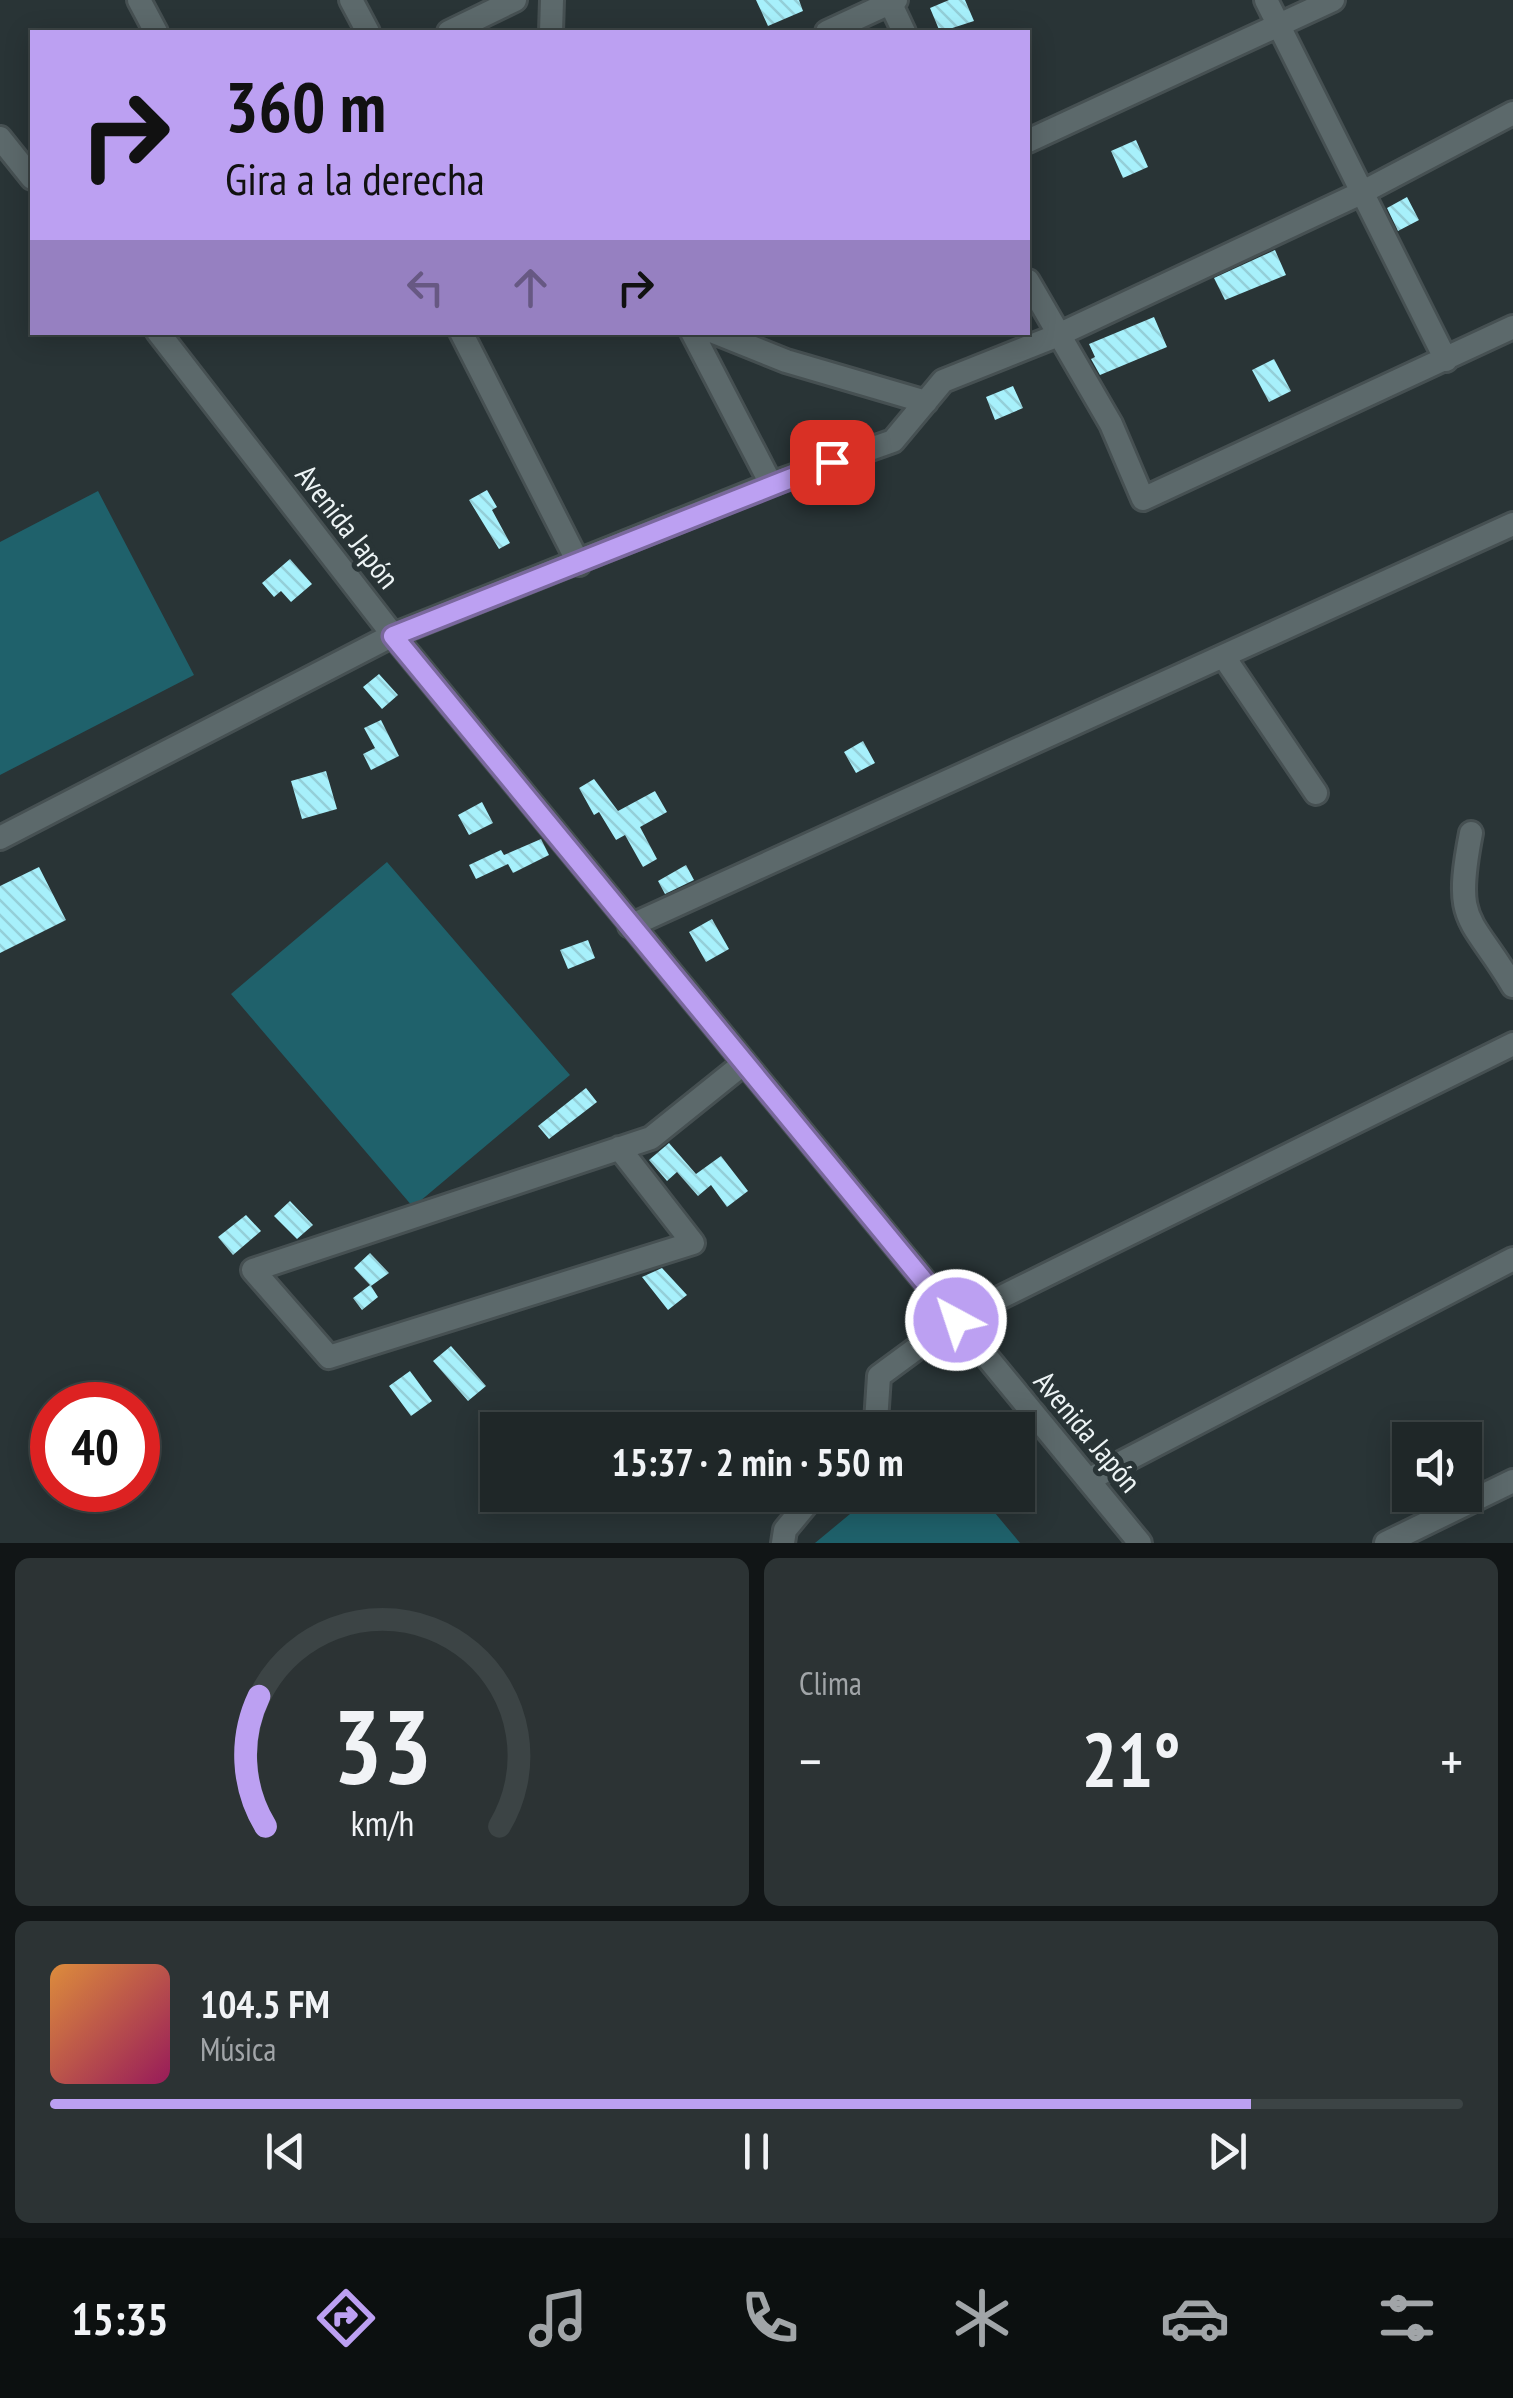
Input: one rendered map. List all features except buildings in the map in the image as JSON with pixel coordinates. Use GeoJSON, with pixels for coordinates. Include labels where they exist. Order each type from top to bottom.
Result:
{"type":"FeatureCollection","features":[{"type":"Feature","properties":{"kind":"street"},"geometry":{"type":"LineString","coordinates":[[139,0],[155,30]]}},
{"type":"Feature","properties":{"kind":"street"},"geometry":{"type":"LineString","coordinates":[[351,0],[367,30]]}},
{"type":"Feature","properties":{"kind":"street"},"geometry":{"type":"LineString","coordinates":[[453,30],[515,0]]}},
{"type":"Feature","properties":{"kind":"street"},"geometry":{"type":"LineString","coordinates":[[550,30],[552,0]]}},
{"type":"Feature","properties":{"kind":"street"},"geometry":{"type":"LineString","coordinates":[[1266,0],[1446,360]]}},
{"type":"Feature","properties":{"kind":"street"},"geometry":{"type":"LineString","coordinates":[[1030,140],[1332,0]]}},
{"type":"Feature","properties":{"kind":"street"},"geometry":{"type":"LineString","coordinates":[[831,30],[892,1],[903,30]]}},
{"type":"Feature","properties":{"kind":"street"},"geometry":{"type":"LineString","coordinates":[[0,838],[393,636],[771,484],[894,442],[943,381],[1056,336],[1361,194],[1513,112]]}},
{"type":"Feature","properties":{"kind":"street"},"geometry":{"type":"LineString","coordinates":[[0,138],[30,176]]}},
{"type":"Feature","properties":{"kind":"street"},"geometry":{"type":"LineString","coordinates":[[1030,285],[1110,424],[1142,499],[1513,327]]}},
{"type":"Feature","properties":{"kind":"street","name":"Avenida Japón"},"geometry":{"type":"LineString","coordinates":[[169,335],[393,636],[1140,1543]]}},
{"type":"Feature","properties":{"kind":"street"},"geometry":{"type":"LineString","coordinates":[[463,335],[580,564]]}},
{"type":"Feature","properties":{"kind":"street"},"geometry":{"type":"LineString","coordinates":[[694,335],[771,484]]}},
{"type":"Feature","properties":{"kind":"street"},"geometry":{"type":"LineString","coordinates":[[721,335],[786,361],[926,402]]}},
{"type":"Feature","properties":{"kind":"street"},"geometry":{"type":"LineString","coordinates":[[630,926],[1513,524]]}},
{"type":"Feature","properties":{"kind":"street"},"geometry":{"type":"LineString","coordinates":[[1224,657],[1316,793]]}},
{"type":"Feature","properties":{"kind":"street"},"geometry":{"type":"LineString","coordinates":[[1471,833],[1462,902],[1473,933],[1513,986]]}},
{"type":"Feature","properties":{"kind":"street"},"geometry":{"type":"LineString","coordinates":[[877,1412],[879,1376],[956,1320],[1513,1044]]}},
{"type":"Feature","properties":{"kind":"street"},"geometry":{"type":"LineString","coordinates":[[619,1148],[693,1242],[330,1357],[253,1270],[619,1148],[650,1138],[744,1064]]}},
{"type":"Feature","properties":{"kind":"street"},"geometry":{"type":"LineString","coordinates":[[1088,1480],[1513,1259]]}},
{"type":"Feature","properties":{"kind":"street"},"geometry":{"type":"LineString","coordinates":[[1386,1543],[1513,1481]]}},
{"type":"Feature","properties":{"kind":"street"},"geometry":{"type":"LineString","coordinates":[[784,1543],[784,1530],[799,1512]]}},
{"type":"Feature","properties":{"kind":"shaded area"},"geometry":{"type":"Polygon","coordinates":[[[98,491],[194,675],[0,775],[0,542],[98,491]]]}},
{"type":"Feature","properties":{"kind":"shaded area"},"geometry":{"type":"Polygon","coordinates":[[[387,862],[570,1075],[413,1207],[231,994],[387,862]]]}},
{"type":"Feature","properties":{"kind":"shaded area"},"geometry":{"type":"Polygon","coordinates":[[[852,1512],[994,1512],[1020,1543],[815,1543],[852,1512]]]}},
{"type":"Feature","properties":{"kind":"route"},"geometry":{"type":"LineString","coordinates":[[832,462],[393,636],[956,1320]]}}]}
